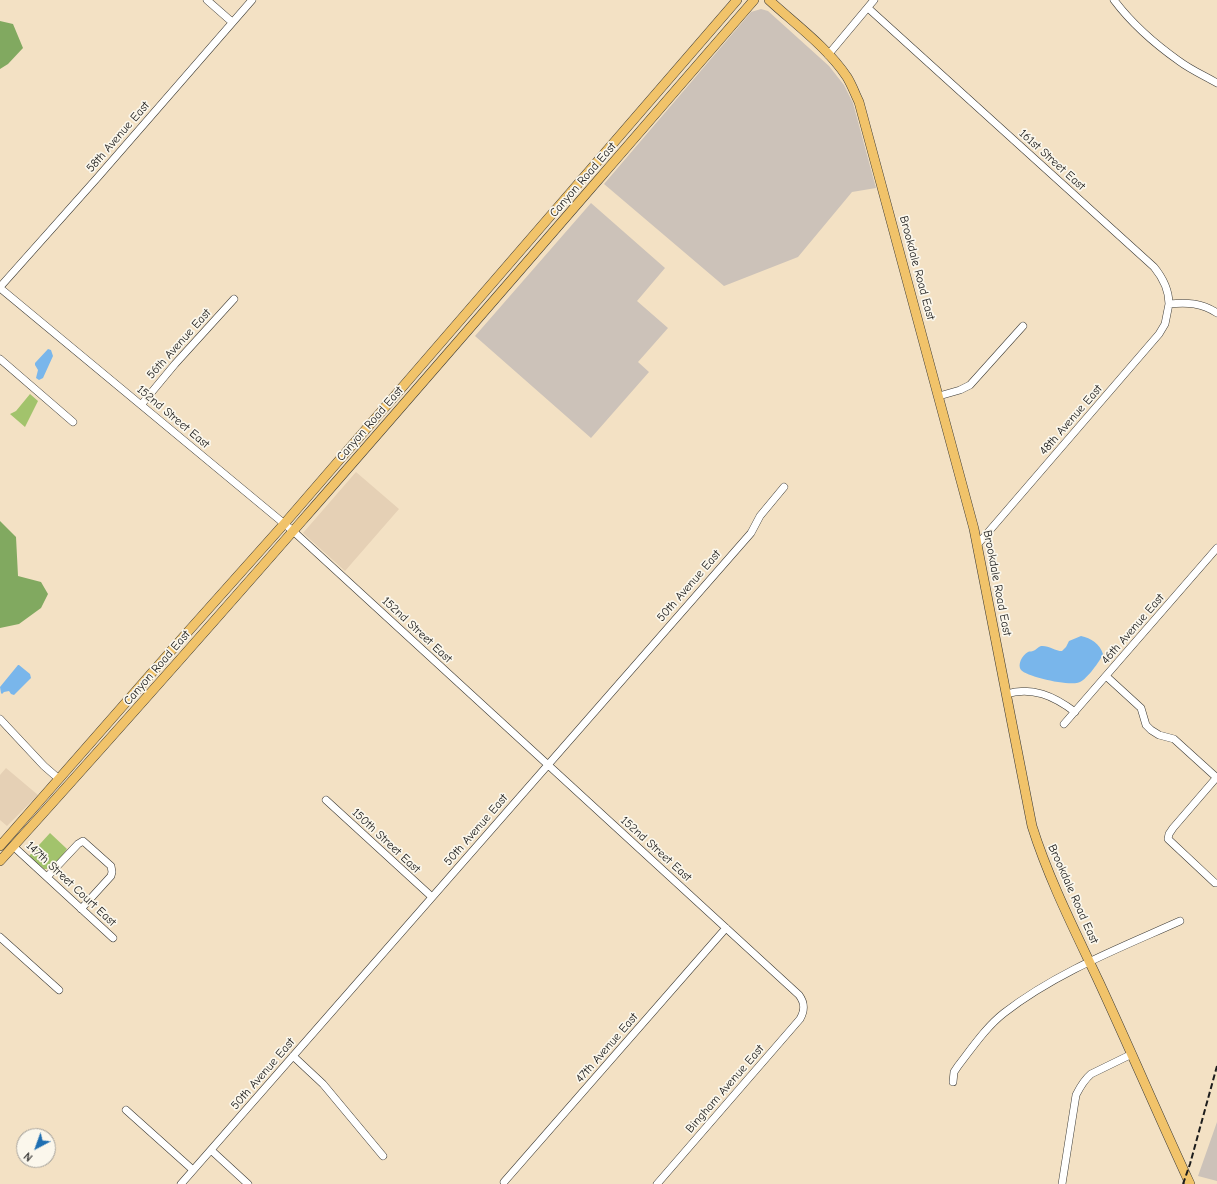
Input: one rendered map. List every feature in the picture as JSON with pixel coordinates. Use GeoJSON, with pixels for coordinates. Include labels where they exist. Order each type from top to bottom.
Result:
{"type":"FeatureCollection","features":[{"type":"Feature","properties":{"kind":"main road","name":"Canyon Road East"},"geometry":{"type":"LineString","coordinates":[[0,846],[284,524],[737,0]]}},
{"type":"Feature","properties":{"kind":"main road","name":"Canyon Road East"},"geometry":{"type":"LineString","coordinates":[[0,861],[77,776],[292,531],[754,0]]}},
{"type":"Feature","properties":{"kind":"main road","name":"Brookdale Road East"},"geometry":{"type":"LineString","coordinates":[[769,0],[828,55],[846,76],[859,102],[967,498],[978,544],[1032,826],[1041,855],[1190,1184]]}},
{"type":"Feature","properties":{"kind":"main road"},"geometry":{"type":"LineString","coordinates":[[77,776],[98,741],[96,737]]}},
{"type":"Feature","properties":{"kind":"street"},"geometry":{"type":"LineString","coordinates":[[206,0],[232,22]]}},
{"type":"Feature","properties":{"kind":"street","name":"58th Avenue East"},"geometry":{"type":"LineString","coordinates":[[0,288],[252,0]]}},
{"type":"Feature","properties":{"kind":"street"},"geometry":{"type":"LineString","coordinates":[[828,55],[874,0]]}},
{"type":"Feature","properties":{"kind":"street"},"geometry":{"type":"LineString","coordinates":[[1114,0],[1132,22],[1147,36],[1180,61],[1217,83]]}},
{"type":"Feature","properties":{"kind":"street","name":"161st Street East"},"geometry":{"type":"LineString","coordinates":[[868,8],[1154,267],[1164,281],[1167,289],[1169,304]]}},
{"type":"Feature","properties":{"kind":"street","name":"152nd Street East"},"geometry":{"type":"LineString","coordinates":[[0,288],[292,531],[799,995],[804,1005]]}},
{"type":"Feature","properties":{"kind":"street","name":"56th Avenue East"},"geometry":{"type":"LineString","coordinates":[[140,405],[234,299]]}},
{"type":"Feature","properties":{"kind":"street"},"geometry":{"type":"LineString","coordinates":[[1169,304],[1192,303],[1217,313]]}},
{"type":"Feature","properties":{"kind":"street","name":"48th Avenue East"},"geometry":{"type":"LineString","coordinates":[[978,544],[1159,334],[1165,324],[1169,304]]}},
{"type":"Feature","properties":{"kind":"street"},"geometry":{"type":"LineString","coordinates":[[939,396],[960,390],[970,385],[1023,326]]}},
{"type":"Feature","properties":{"kind":"street"},"geometry":{"type":"LineString","coordinates":[[0,359],[73,422]]}},
{"type":"Feature","properties":{"kind":"street","name":"50th Avenue East"},"geometry":{"type":"LineString","coordinates":[[181,1184],[751,533],[760,516],[784,488]]}},
{"type":"Feature","properties":{"kind":"street","name":"46th Avenue East"},"geometry":{"type":"LineString","coordinates":[[1064,724],[1217,548]]}},
{"type":"Feature","properties":{"kind":"street"},"geometry":{"type":"LineString","coordinates":[[1106,676],[1141,708],[1146,725],[1151,730],[1159,735],[1174,739],[1217,777],[1169,834],[1168,839],[1216,883]]}},
{"type":"Feature","properties":{"kind":"street"},"geometry":{"type":"LineString","coordinates":[[1006,694],[1020,691],[1034,691],[1052,696],[1075,712]]}},
{"type":"Feature","properties":{"kind":"street"},"geometry":{"type":"LineString","coordinates":[[0,719],[44,766],[59,779]]}},
{"type":"Feature","properties":{"kind":"street","name":"150th Street East"},"geometry":{"type":"LineString","coordinates":[[326,800],[432,897]]}},
{"type":"Feature","properties":{"kind":"street"},"geometry":{"type":"LineString","coordinates":[[47,877],[78,844],[83,841],[111,866],[111,876],[81,909]]}},
{"type":"Feature","properties":{"kind":"street","name":"147th Street Court East"},"geometry":{"type":"LineString","coordinates":[[13,846],[113,938]]}},
{"type":"Feature","properties":{"kind":"street"},"geometry":{"type":"LineString","coordinates":[[953,1082],[954,1072],[958,1066],[1004,1013],[1040,988],[1089,961],[1180,921]]}},
{"type":"Feature","properties":{"kind":"street","name":"47th Avenue East"},"geometry":{"type":"LineString","coordinates":[[504,1182],[726,928]]}},
{"type":"Feature","properties":{"kind":"street"},"geometry":{"type":"LineString","coordinates":[[0,937],[59,990]]}},
{"type":"Feature","properties":{"kind":"street","name":"Bingham Avenue East"},"geometry":{"type":"LineString","coordinates":[[657,1184],[795,1025],[802,1015],[804,1005]]}},
{"type":"Feature","properties":{"kind":"street"},"geometry":{"type":"LineString","coordinates":[[1062,1184],[1076,1096],[1080,1088],[1086,1078],[1095,1072],[1132,1054]]}},
{"type":"Feature","properties":{"kind":"street"},"geometry":{"type":"LineString","coordinates":[[293,1056],[323,1084],[383,1156]]}},
{"type":"Feature","properties":{"kind":"street"},"geometry":{"type":"LineString","coordinates":[[126,1110],[193,1170]]}},
{"type":"Feature","properties":{"kind":"street"},"geometry":{"type":"LineString","coordinates":[[211,1150],[248,1184]]}},
{"type":"Feature","properties":{"kind":"shaded area"},"geometry":{"type":"Polygon","coordinates":[[[761,9],[768,11],[829,66],[844,85],[853,103],[876,188],[852,192],[798,257],[724,286],[604,184],[751,12],[761,9]]]}},
{"type":"Feature","properties":{"kind":"shaded area"},"geometry":{"type":"Polygon","coordinates":[[[591,203],[665,268],[637,301],[668,328],[638,362],[649,372],[591,438],[475,336],[591,203]]]}},
{"type":"Feature","properties":{"kind":"shaded area"},"geometry":{"type":"Polygon","coordinates":[[[356,472],[399,509],[345,571],[303,533],[356,472]]]}},
{"type":"Feature","properties":{"kind":"shaded area"},"geometry":{"type":"Polygon","coordinates":[[[6,768],[38,795],[7,826],[0,820],[0,775],[6,768]]]}},
{"type":"Feature","properties":{"kind":"shaded area"},"geometry":{"type":"Polygon","coordinates":[[[1217,1122],[1217,1181],[1198,1176],[1217,1122]]]}},
{"type":"Feature","properties":{"kind":"green space"},"geometry":{"type":"Polygon","coordinates":[[[0,21],[13,24],[23,48],[8,64],[0,69],[0,21]]]}},
{"type":"Feature","properties":{"kind":"green space"},"geometry":{"type":"Polygon","coordinates":[[[30,394],[38,401],[25,427],[10,414],[16,411],[30,394]]]}},
{"type":"Feature","properties":{"kind":"green space"},"geometry":{"type":"Polygon","coordinates":[[[0,521],[16,537],[18,576],[41,582],[48,594],[41,608],[19,624],[0,628],[0,521]]]}},
{"type":"Feature","properties":{"kind":"green space"},"geometry":{"type":"Polygon","coordinates":[[[50,833],[67,849],[54,865],[44,869],[29,856],[50,833]]]}},
{"type":"Feature","properties":{"kind":"water"},"geometry":{"type":"Polygon","coordinates":[[[48,349],[51,350],[53,356],[43,378],[39,380],[36,378],[38,370],[35,363],[48,349]]]}},
{"type":"Feature","properties":{"kind":"water"},"geometry":{"type":"Polygon","coordinates":[[[1081,636],[1095,642],[1102,650],[1103,654],[1093,670],[1080,682],[1059,682],[1032,676],[1021,670],[1021,660],[1028,652],[1034,651],[1041,646],[1062,651],[1069,641],[1081,636]]]}},
{"type":"Feature","properties":{"kind":"water"},"geometry":{"type":"Polygon","coordinates":[[[18,665],[30,674],[31,678],[14,695],[9,691],[2,694],[0,687],[18,665]]]}},
{"type":"Feature","properties":{"kind":"railway"},"geometry":{"type":"LineString","coordinates":[[1183,1184],[1217,1066]]}}]}
